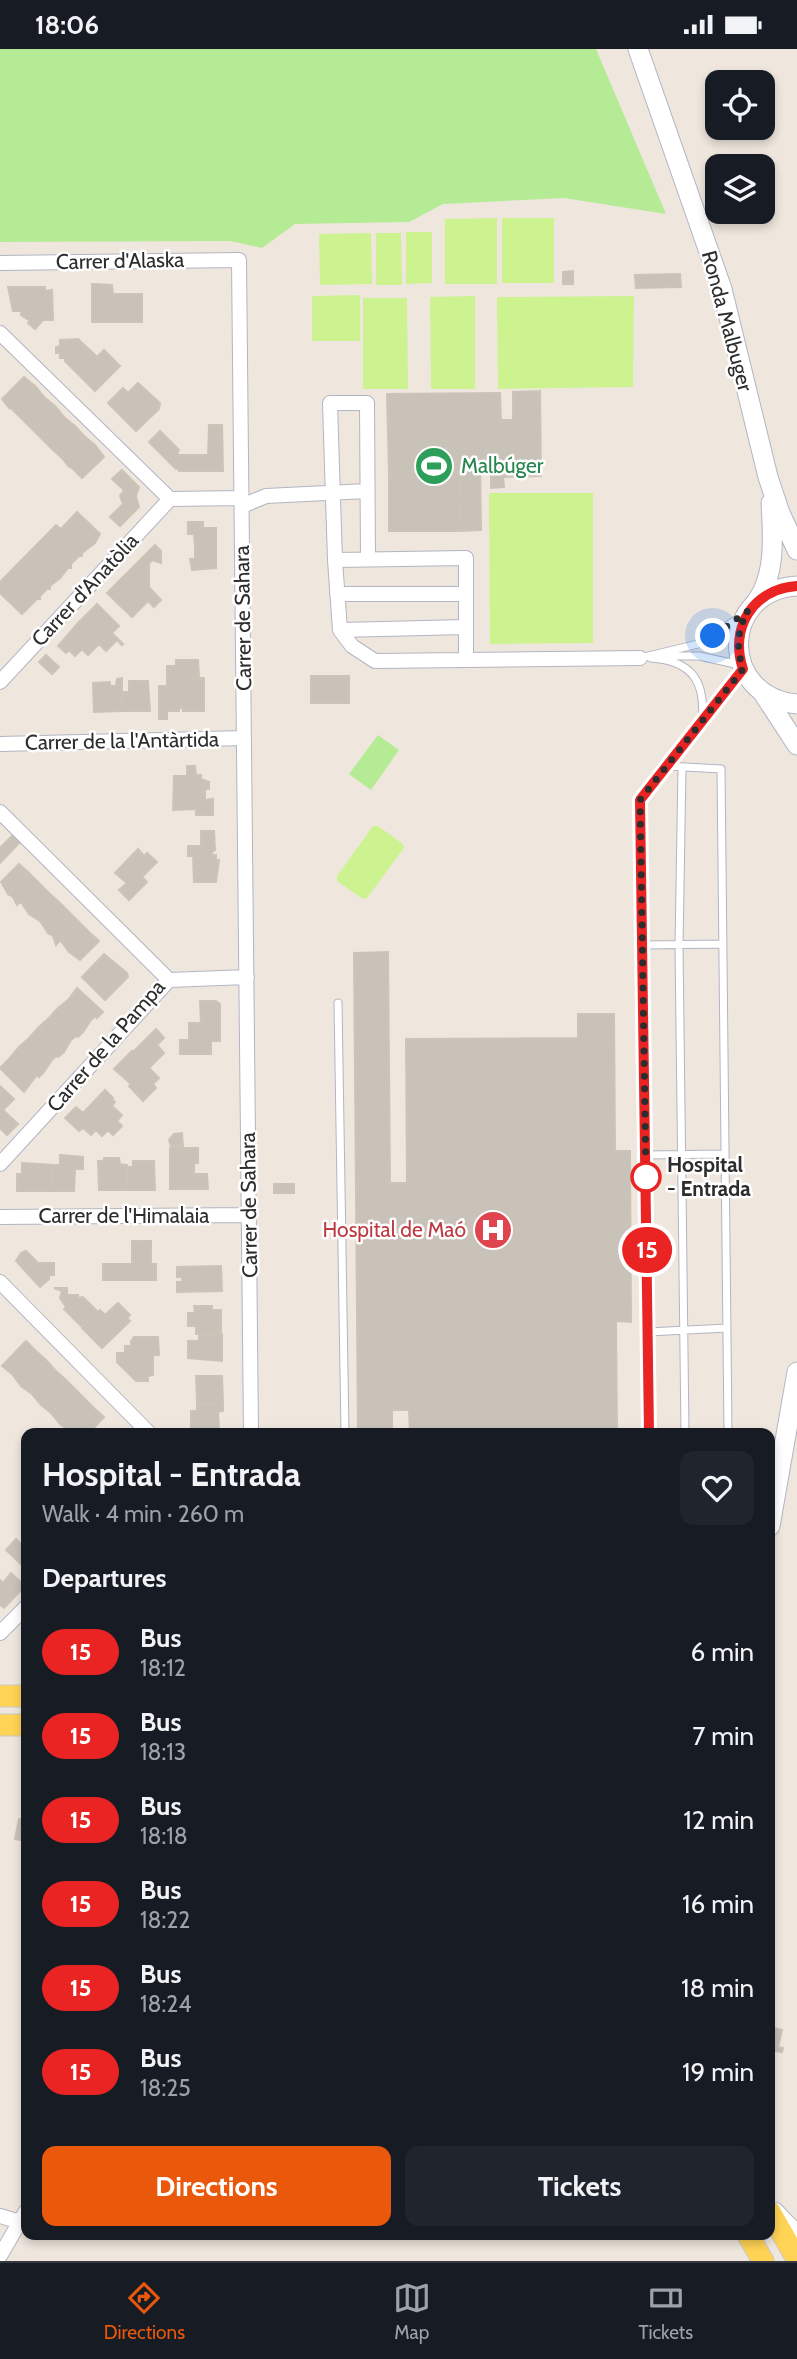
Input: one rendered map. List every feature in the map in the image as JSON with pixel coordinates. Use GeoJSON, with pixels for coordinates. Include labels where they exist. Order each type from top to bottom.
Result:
{"type":"FeatureCollection","features":[{"type":"Feature","properties":{"kind":"main road"},"geometry":{"type":"LineString","coordinates":[[0,1696],[21,1696]]}},
{"type":"Feature","properties":{"kind":"main road"},"geometry":{"type":"LineString","coordinates":[[0,1725],[21,1725]]}},
{"type":"Feature","properties":{"kind":"main road"},"geometry":{"type":"LineString","coordinates":[[775,2221],[797,2259]]}},
{"type":"Feature","properties":{"kind":"main road"},"geometry":{"type":"LineString","coordinates":[[751,2240],[764,2261]]}},
{"type":"Feature","properties":{"kind":"street","name":"Ronda Malbuger"},"geometry":{"type":"LineString","coordinates":[[638,49],[722,289],[768,477],[780,513],[797,550]]}},
{"type":"Feature","properties":{"kind":"street","name":"Carrer d'Alaska"},"geometry":{"type":"LineString","coordinates":[[0,263],[239,260]]}},
{"type":"Feature","properties":{"kind":"street","name":"Carrer de Sahara"},"geometry":{"type":"LineString","coordinates":[[239,260],[251,1428]]}},
{"type":"Feature","properties":{"kind":"street"},"geometry":{"type":"LineString","coordinates":[[0,333],[170,499],[368,491]]}},
{"type":"Feature","properties":{"kind":"street"},"geometry":{"type":"LineString","coordinates":[[368,559],[367,403],[330,403],[340,630],[352,646],[375,661],[640,657]]}},
{"type":"Feature","properties":{"kind":"street","name":"Ronda Malbuger"},"geometry":{"type":"LineString","coordinates":[[742,667],[739,633],[752,606],[763,593],[772,549],[768,477]]}},
{"type":"Feature","properties":{"kind":"street"},"geometry":{"type":"LineString","coordinates":[[242,496],[266,496]]}},
{"type":"Feature","properties":{"kind":"street","name":"Carrer d'Anatòlia"},"geometry":{"type":"LineString","coordinates":[[0,682],[170,499]]}},
{"type":"Feature","properties":{"kind":"street"},"geometry":{"type":"LineString","coordinates":[[335,560],[466,558],[466,660]]}},
{"type":"Feature","properties":{"kind":"street"},"geometry":{"type":"LineString","coordinates":[[752,606],[769,592],[797,586]]}},
{"type":"Feature","properties":{"kind":"street"},"geometry":{"type":"LineString","coordinates":[[337,594],[466,594]]}},
{"type":"Feature","properties":{"kind":"street"},"geometry":{"type":"LineString","coordinates":[[340,630],[466,628]]}},
{"type":"Feature","properties":{"kind":"street"},"geometry":{"type":"LineString","coordinates":[[742,667],[752,684],[762,692],[785,703],[797,704]]}},
{"type":"Feature","properties":{"kind":"street"},"geometry":{"type":"LineString","coordinates":[[762,692],[797,745]]}},
{"type":"Feature","properties":{"kind":"street","name":"Carrer de la l'Antàrtida"},"geometry":{"type":"LineString","coordinates":[[0,744],[244,738]]}},
{"type":"Feature","properties":{"kind":"street","name":"Carrer de la Pampa"},"geometry":{"type":"LineString","coordinates":[[0,812],[169,980],[0,1164]]}},
{"type":"Feature","properties":{"kind":"street"},"geometry":{"type":"LineString","coordinates":[[169,980],[247,977]]}},
{"type":"Feature","properties":{"kind":"street","name":"Carrer de l'Himalaia"},"geometry":{"type":"LineString","coordinates":[[0,1217],[249,1215]]}},
{"type":"Feature","properties":{"kind":"street"},"geometry":{"type":"LineString","coordinates":[[0,1282],[144,1428]]}},
{"type":"Feature","properties":{"kind":"street"},"geometry":{"type":"LineString","coordinates":[[775,1497],[797,1372]]}},
{"type":"Feature","properties":{"kind":"street"},"geometry":{"type":"LineString","coordinates":[[0,1633],[21,1612]]}},
{"type":"Feature","properties":{"kind":"street"},"geometry":{"type":"LineString","coordinates":[[775,2208],[797,2232]]}},
{"type":"Feature","properties":{"kind":"street"},"geometry":{"type":"LineString","coordinates":[[0,2216],[21,2216]]}},
{"type":"Feature","properties":{"kind":"street"},"geometry":{"type":"LineString","coordinates":[[0,2256],[21,2219]]}},
{"type":"Feature","properties":{"kind":"lane"},"geometry":{"type":"LineString","coordinates":[[640,657],[698,644],[729,626],[752,606]]}},
{"type":"Feature","properties":{"kind":"lane"},"geometry":{"type":"LineString","coordinates":[[640,657],[699,656],[742,667],[640,800],[649,1428]]}},
{"type":"Feature","properties":{"kind":"lane"},"geometry":{"type":"LineString","coordinates":[[640,657],[676,664],[696,677],[702,695],[702,722]]}},
{"type":"Feature","properties":{"kind":"lane"},"geometry":{"type":"LineString","coordinates":[[667,766],[721,769],[728,1428]]}},
{"type":"Feature","properties":{"kind":"lane"},"geometry":{"type":"LineString","coordinates":[[682,767],[679,946],[685,1428]]}},
{"type":"Feature","properties":{"kind":"lane"},"geometry":{"type":"LineString","coordinates":[[642,945],[723,944]]}},
{"type":"Feature","properties":{"kind":"lane"},"geometry":{"type":"LineString","coordinates":[[338,1003],[345,1428]]}},
{"type":"Feature","properties":{"kind":"lane"},"geometry":{"type":"LineString","coordinates":[[645,1155],[725,1154]]}},
{"type":"Feature","properties":{"kind":"lane"},"geometry":{"type":"LineString","coordinates":[[648,1332],[727,1328]]}},
{"type":"Feature","properties":{"kind":"green space"},"geometry":{"type":"Polygon","coordinates":[[[0,49],[596,49],[666,214],[564,198],[443,204],[409,222],[295,224],[262,248],[230,241],[0,242],[0,49]]]}},
{"type":"Feature","properties":{"kind":"green space"},"geometry":{"type":"Polygon","coordinates":[[[497,218],[497,284],[445,284],[445,219],[497,218]]]}},
{"type":"Feature","properties":{"kind":"green space"},"geometry":{"type":"Polygon","coordinates":[[[502,218],[554,218],[554,283],[502,283],[502,218]]]}},
{"type":"Feature","properties":{"kind":"green space"},"geometry":{"type":"Polygon","coordinates":[[[406,232],[432,232],[432,283],[406,284],[406,232]]]}},
{"type":"Feature","properties":{"kind":"green space"},"geometry":{"type":"Polygon","coordinates":[[[371,233],[372,284],[320,285],[319,234],[371,233]]]}},
{"type":"Feature","properties":{"kind":"green space"},"geometry":{"type":"Polygon","coordinates":[[[376,233],[401,233],[402,285],[376,285],[376,233]]]}},
{"type":"Feature","properties":{"kind":"green space"},"geometry":{"type":"Polygon","coordinates":[[[360,295],[360,341],[312,341],[312,296],[360,295]]]}},
{"type":"Feature","properties":{"kind":"green space"},"geometry":{"type":"Polygon","coordinates":[[[475,296],[475,389],[431,389],[430,297],[475,296]]]}},
{"type":"Feature","properties":{"kind":"green space"},"geometry":{"type":"Polygon","coordinates":[[[634,296],[633,387],[498,389],[497,297],[634,296]]]}},
{"type":"Feature","properties":{"kind":"green space"},"geometry":{"type":"Polygon","coordinates":[[[363,298],[407,298],[408,389],[363,389],[363,298]]]}},
{"type":"Feature","properties":{"kind":"green space"},"geometry":{"type":"Polygon","coordinates":[[[489,493],[593,493],[593,643],[490,644],[489,493]]]}},
{"type":"Feature","properties":{"kind":"green space"},"geometry":{"type":"Polygon","coordinates":[[[378,735],[399,750],[371,790],[349,774],[378,735]]]}},
{"type":"Feature","properties":{"kind":"green space"},"geometry":{"type":"Polygon","coordinates":[[[373,826],[378,826],[403,844],[404,848],[367,898],[363,899],[337,881],[337,876],[373,826]]]}},
{"type":"Feature","properties":{"kind":"building"},"geometry":{"type":"Polygon","coordinates":[[[573,271],[573,284],[563,284],[563,272],[573,271]]]}},
{"type":"Feature","properties":{"kind":"building"},"geometry":{"type":"Polygon","coordinates":[[[680,274],[681,287],[636,288],[635,275],[680,274]]]}},
{"type":"Feature","properties":{"kind":"building"},"geometry":{"type":"Polygon","coordinates":[[[92,284],[112,285],[113,294],[142,294],[142,322],[92,322],[92,284]]]}},
{"type":"Feature","properties":{"kind":"building"},"geometry":{"type":"Polygon","coordinates":[[[8,287],[45,287],[45,291],[52,290],[53,320],[43,320],[35,329],[28,323],[30,321],[21,315],[21,311],[13,311],[8,287]]]}},
{"type":"Feature","properties":{"kind":"building"},"geometry":{"type":"Polygon","coordinates":[[[78,339],[93,353],[75,371],[65,358],[60,358],[60,353],[56,353],[56,347],[60,346],[60,340],[78,339]]]}},
{"type":"Feature","properties":{"kind":"building"},"geometry":{"type":"Polygon","coordinates":[[[104,350],[120,366],[95,391],[75,371],[93,353],[97,357],[104,350]]]}},
{"type":"Feature","properties":{"kind":"building"},"geometry":{"type":"Polygon","coordinates":[[[24,377],[35,386],[12,409],[9,408],[2,399],[24,377]]]}},
{"type":"Feature","properties":{"kind":"building"},"geometry":{"type":"Polygon","coordinates":[[[138,383],[160,403],[159,409],[136,431],[108,403],[123,388],[128,393],[138,383]]]}},
{"type":"Feature","properties":{"kind":"building"},"geometry":{"type":"Polygon","coordinates":[[[35,386],[44,397],[22,419],[12,409],[35,386]]]}},
{"type":"Feature","properties":{"kind":"building","name":"Malbúger"},"geometry":{"type":"Polygon","coordinates":[[[540,391],[541,476],[503,477],[504,487],[491,488],[491,461],[480,461],[481,530],[461,531],[460,471],[389,472],[387,394],[500,393],[501,420],[513,420],[513,392],[540,391]]]}},
{"type":"Feature","properties":{"kind":"building"},"geometry":{"type":"Polygon","coordinates":[[[44,397],[55,406],[32,429],[22,419],[44,397]]]}},
{"type":"Feature","properties":{"kind":"building"},"geometry":{"type":"Polygon","coordinates":[[[55,406],[64,417],[42,439],[32,429],[55,406]]]}},
{"type":"Feature","properties":{"kind":"building"},"geometry":{"type":"Polygon","coordinates":[[[64,417],[75,426],[52,449],[42,439],[64,417]]]}},
{"type":"Feature","properties":{"kind":"building"},"geometry":{"type":"Polygon","coordinates":[[[209,425],[222,425],[223,471],[179,471],[179,468],[176,469],[149,442],[160,431],[179,450],[179,455],[208,455],[209,425]]]}},
{"type":"Feature","properties":{"kind":"building"},"geometry":{"type":"Polygon","coordinates":[[[75,426],[84,436],[62,458],[52,449],[75,426]]]}},
{"type":"Feature","properties":{"kind":"building"},"geometry":{"type":"Polygon","coordinates":[[[84,436],[95,445],[72,468],[69,467],[62,458],[84,436]]]}},
{"type":"Feature","properties":{"kind":"building"},"geometry":{"type":"Polygon","coordinates":[[[95,445],[104,457],[82,478],[72,468],[95,445]]]}},
{"type":"Feature","properties":{"kind":"building"},"geometry":{"type":"Polygon","coordinates":[[[122,470],[139,487],[136,496],[139,507],[120,526],[110,517],[123,504],[120,496],[124,490],[112,479],[122,470]]]}},
{"type":"Feature","properties":{"kind":"building"},"geometry":{"type":"Polygon","coordinates":[[[460,471],[461,531],[389,531],[389,472],[460,471]]]}},
{"type":"Feature","properties":{"kind":"building"},"geometry":{"type":"Polygon","coordinates":[[[77,512],[100,534],[95,543],[71,564],[71,568],[22,614],[0,593],[0,582],[56,525],[61,529],[77,512]]]}},
{"type":"Feature","properties":{"kind":"building"},"geometry":{"type":"Polygon","coordinates":[[[188,522],[203,522],[203,528],[216,528],[216,547],[195,547],[194,534],[188,534],[188,522]]]}},
{"type":"Feature","properties":{"kind":"building"},"geometry":{"type":"Polygon","coordinates":[[[155,545],[161,551],[161,563],[152,560],[149,564],[149,587],[161,600],[154,607],[123,577],[155,545]]]}},
{"type":"Feature","properties":{"kind":"building"},"geometry":{"type":"Polygon","coordinates":[[[195,547],[216,547],[216,568],[192,570],[190,559],[195,559],[195,547]]]}},
{"type":"Feature","properties":{"kind":"building"},"geometry":{"type":"Polygon","coordinates":[[[123,577],[148,601],[132,617],[107,593],[123,577]]]}},
{"type":"Feature","properties":{"kind":"building"},"geometry":{"type":"Polygon","coordinates":[[[97,604],[119,626],[112,633],[122,645],[117,640],[106,651],[78,623],[97,604]]]}},
{"type":"Feature","properties":{"kind":"building"},"geometry":{"type":"Polygon","coordinates":[[[78,623],[99,644],[88,655],[82,649],[75,656],[69,650],[66,653],[58,646],[78,623]]]}},
{"type":"Feature","properties":{"kind":"building"},"geometry":{"type":"Polygon","coordinates":[[[46,655],[59,667],[52,674],[39,662],[46,655]]]}},
{"type":"Feature","properties":{"kind":"building"},"geometry":{"type":"Polygon","coordinates":[[[176,660],[198,660],[199,676],[192,678],[204,678],[204,711],[183,711],[183,708],[179,708],[179,711],[167,711],[167,719],[159,719],[159,686],[167,686],[167,666],[176,666],[176,660]]]}},
{"type":"Feature","properties":{"kind":"building"},"geometry":{"type":"Polygon","coordinates":[[[311,676],[349,676],[349,703],[311,703],[311,676]]]}},
{"type":"Feature","properties":{"kind":"building"},"geometry":{"type":"Polygon","coordinates":[[[122,678],[122,711],[94,712],[93,683],[110,682],[110,686],[116,686],[117,679],[122,678]]]}},
{"type":"Feature","properties":{"kind":"building"},"geometry":{"type":"Polygon","coordinates":[[[129,681],[148,681],[150,711],[122,711],[122,692],[129,692],[129,681]]]}},
{"type":"Feature","properties":{"kind":"building"},"geometry":{"type":"Polygon","coordinates":[[[187,766],[195,766],[196,775],[201,775],[201,779],[209,782],[209,789],[205,789],[205,800],[213,799],[213,815],[196,815],[196,809],[173,810],[174,776],[187,776],[187,766]]]}},
{"type":"Feature","properties":{"kind":"building"},"geometry":{"type":"Polygon","coordinates":[[[201,831],[214,831],[215,850],[212,855],[216,855],[216,860],[219,860],[216,882],[194,882],[193,856],[188,856],[188,846],[201,846],[201,831]]]}},
{"type":"Feature","properties":{"kind":"building"},"geometry":{"type":"Polygon","coordinates":[[[16,832],[23,839],[0,863],[0,848],[16,832]]]}},
{"type":"Feature","properties":{"kind":"building"},"geometry":{"type":"Polygon","coordinates":[[[138,849],[144,856],[147,853],[157,862],[142,877],[147,882],[129,900],[119,890],[127,883],[115,873],[138,849]]]}},
{"type":"Feature","properties":{"kind":"building"},"geometry":{"type":"Polygon","coordinates":[[[19,864],[29,873],[8,894],[1,882],[19,864]]]}},
{"type":"Feature","properties":{"kind":"building"},"geometry":{"type":"Polygon","coordinates":[[[29,873],[39,883],[17,905],[8,894],[29,873]]]}},
{"type":"Feature","properties":{"kind":"building"},"geometry":{"type":"Polygon","coordinates":[[[39,883],[49,893],[29,914],[21,902],[39,883]]]}},
{"type":"Feature","properties":{"kind":"building"},"geometry":{"type":"Polygon","coordinates":[[[49,893],[59,902],[40,921],[29,914],[49,893]]]}},
{"type":"Feature","properties":{"kind":"building"},"geometry":{"type":"Polygon","coordinates":[[[59,902],[69,912],[48,933],[40,921],[59,902]]]}},
{"type":"Feature","properties":{"kind":"building"},"geometry":{"type":"Polygon","coordinates":[[[69,912],[79,922],[56,945],[53,936],[48,933],[69,912]]]}},
{"type":"Feature","properties":{"kind":"building"},"geometry":{"type":"Polygon","coordinates":[[[79,922],[89,932],[69,952],[61,941],[79,922]]]}},
{"type":"Feature","properties":{"kind":"building"},"geometry":{"type":"Polygon","coordinates":[[[89,932],[99,941],[80,960],[69,952],[89,932]]]}},
{"type":"Feature","properties":{"kind":"building","name":"Hospital de Maó"},"geometry":{"type":"Polygon","coordinates":[[[388,952],[390,1183],[407,1183],[406,1039],[578,1038],[578,1014],[614,1014],[615,1151],[630,1151],[631,1322],[616,1321],[617,1428],[410,1428],[409,1410],[392,1410],[392,1428],[358,1428],[354,953],[388,952]]]}},
{"type":"Feature","properties":{"kind":"building"},"geometry":{"type":"Polygon","coordinates":[[[104,954],[127,973],[128,977],[105,1000],[82,977],[104,954]]]}},
{"type":"Feature","properties":{"kind":"building"},"geometry":{"type":"Polygon","coordinates":[[[77,988],[103,1012],[97,1018],[96,1016],[91,1020],[69,999],[77,988]]]}},
{"type":"Feature","properties":{"kind":"building"},"geometry":{"type":"Polygon","coordinates":[[[69,999],[91,1020],[83,1032],[58,1008],[69,999]]]}},
{"type":"Feature","properties":{"kind":"building"},"geometry":{"type":"Polygon","coordinates":[[[200,1001],[216,1001],[220,1004],[220,1041],[211,1041],[211,1054],[180,1054],[180,1040],[189,1040],[189,1023],[201,1023],[200,1001]]]}},
{"type":"Feature","properties":{"kind":"building"},"geometry":{"type":"Polygon","coordinates":[[[58,1008],[83,1032],[78,1037],[71,1040],[49,1018],[58,1008]]]}},
{"type":"Feature","properties":{"kind":"building"},"geometry":{"type":"Polygon","coordinates":[[[49,1018],[71,1040],[64,1052],[39,1027],[49,1018]]]}},
{"type":"Feature","properties":{"kind":"building"},"geometry":{"type":"Polygon","coordinates":[[[39,1027],[64,1052],[58,1057],[52,1060],[29,1038],[39,1027]]]}},
{"type":"Feature","properties":{"kind":"building"},"geometry":{"type":"Polygon","coordinates":[[[156,1029],[164,1038],[157,1045],[164,1053],[149,1068],[133,1052],[156,1029]]]}},
{"type":"Feature","properties":{"kind":"building"},"geometry":{"type":"Polygon","coordinates":[[[29,1038],[52,1060],[44,1072],[19,1047],[29,1038]]]}},
{"type":"Feature","properties":{"kind":"building"},"geometry":{"type":"Polygon","coordinates":[[[19,1047],[44,1072],[39,1077],[37,1075],[33,1080],[10,1058],[19,1047]]]}},
{"type":"Feature","properties":{"kind":"building"},"geometry":{"type":"Polygon","coordinates":[[[132,1051],[159,1078],[153,1084],[156,1088],[143,1101],[129,1086],[131,1084],[114,1069],[132,1051]]]}},
{"type":"Feature","properties":{"kind":"building"},"geometry":{"type":"Polygon","coordinates":[[[10,1058],[33,1080],[24,1092],[0,1068],[10,1058]]]}},
{"type":"Feature","properties":{"kind":"building"},"geometry":{"type":"Polygon","coordinates":[[[0,1086],[14,1099],[3,1110],[18,1124],[7,1135],[0,1128],[0,1086]]]}},
{"type":"Feature","properties":{"kind":"building"},"geometry":{"type":"Polygon","coordinates":[[[105,1090],[115,1102],[112,1106],[122,1115],[117,1121],[122,1126],[113,1135],[108,1130],[102,1136],[96,1130],[91,1135],[83,1128],[79,1131],[65,1118],[76,1107],[83,1113],[105,1090]]]}},
{"type":"Feature","properties":{"kind":"building"},"geometry":{"type":"Polygon","coordinates":[[[182,1133],[183,1146],[171,1146],[169,1140],[174,1134],[182,1133]]]}},
{"type":"Feature","properties":{"kind":"building"},"geometry":{"type":"Polygon","coordinates":[[[170,1148],[198,1148],[198,1163],[194,1163],[194,1174],[207,1174],[208,1189],[170,1189],[170,1148]]]}},
{"type":"Feature","properties":{"kind":"building"},"geometry":{"type":"Polygon","coordinates":[[[60,1155],[83,1157],[83,1169],[75,1169],[74,1191],[53,1191],[53,1165],[60,1165],[60,1155]]]}},
{"type":"Feature","properties":{"kind":"building"},"geometry":{"type":"Polygon","coordinates":[[[104,1158],[119,1158],[120,1164],[127,1165],[127,1190],[99,1190],[98,1161],[104,1161],[104,1158]]]}},
{"type":"Feature","properties":{"kind":"building"},"geometry":{"type":"Polygon","coordinates":[[[133,1161],[154,1161],[155,1190],[127,1190],[127,1167],[133,1167],[133,1161]]]}},
{"type":"Feature","properties":{"kind":"building"},"geometry":{"type":"Polygon","coordinates":[[[22,1163],[53,1165],[53,1191],[17,1191],[17,1174],[22,1174],[22,1163]]]}},
{"type":"Feature","properties":{"kind":"building"},"geometry":{"type":"Polygon","coordinates":[[[274,1184],[294,1184],[294,1193],[274,1193],[274,1184]]]}},
{"type":"Feature","properties":{"kind":"building"},"geometry":{"type":"Polygon","coordinates":[[[132,1241],[151,1241],[151,1264],[156,1264],[156,1280],[103,1280],[103,1264],[132,1264],[132,1241]]]}},
{"type":"Feature","properties":{"kind":"building"},"geometry":{"type":"Polygon","coordinates":[[[26,1251],[38,1263],[54,1263],[54,1275],[49,1275],[49,1279],[40,1287],[16,1261],[21,1253],[26,1251]]]}},
{"type":"Feature","properties":{"kind":"building"},"geometry":{"type":"Polygon","coordinates":[[[221,1266],[222,1291],[177,1292],[177,1282],[182,1282],[182,1277],[177,1277],[177,1267],[221,1266]]]}},
{"type":"Feature","properties":{"kind":"building"},"geometry":{"type":"Polygon","coordinates":[[[54,1288],[67,1288],[67,1295],[83,1297],[98,1312],[82,1327],[64,1309],[66,1307],[60,1298],[62,1291],[54,1288]]]}},
{"type":"Feature","properties":{"kind":"building"},"geometry":{"type":"Polygon","coordinates":[[[118,1303],[130,1315],[127,1318],[130,1321],[102,1348],[82,1328],[100,1310],[105,1315],[118,1303]]]}},
{"type":"Feature","properties":{"kind":"building"},"geometry":{"type":"Polygon","coordinates":[[[194,1306],[212,1306],[212,1310],[221,1310],[221,1333],[196,1334],[196,1326],[188,1326],[188,1313],[195,1313],[194,1306]]]}},
{"type":"Feature","properties":{"kind":"building"},"geometry":{"type":"Polygon","coordinates":[[[199,1334],[222,1334],[222,1361],[188,1358],[188,1341],[199,1341],[199,1334]]]}},
{"type":"Feature","properties":{"kind":"building"},"geometry":{"type":"Polygon","coordinates":[[[134,1337],[158,1337],[159,1355],[153,1355],[153,1375],[148,1376],[148,1381],[136,1381],[117,1362],[117,1353],[125,1353],[125,1346],[131,1346],[134,1337]]]}},
{"type":"Feature","properties":{"kind":"building"},"geometry":{"type":"Polygon","coordinates":[[[26,1341],[36,1351],[13,1375],[2,1366],[26,1341]]]}},
{"type":"Feature","properties":{"kind":"building"},"geometry":{"type":"Polygon","coordinates":[[[36,1351],[46,1360],[21,1386],[13,1375],[36,1351]]]}},
{"type":"Feature","properties":{"kind":"building"},"geometry":{"type":"Polygon","coordinates":[[[46,1360],[55,1370],[32,1394],[21,1386],[46,1360]]]}},
{"type":"Feature","properties":{"kind":"building"},"geometry":{"type":"Polygon","coordinates":[[[55,1370],[65,1379],[41,1405],[32,1394],[55,1370]]]}},
{"type":"Feature","properties":{"kind":"building"},"geometry":{"type":"Polygon","coordinates":[[[196,1376],[222,1376],[223,1404],[197,1403],[196,1376]]]}},
{"type":"Feature","properties":{"kind":"building"},"geometry":{"type":"Polygon","coordinates":[[[65,1379],[75,1389],[51,1413],[41,1405],[65,1379]]]}},
{"type":"Feature","properties":{"kind":"building"},"geometry":{"type":"Polygon","coordinates":[[[75,1389],[84,1398],[60,1424],[51,1413],[75,1389]]]}},
{"type":"Feature","properties":{"kind":"building"},"geometry":{"type":"Polygon","coordinates":[[[84,1398],[94,1408],[75,1428],[66,1428],[60,1424],[84,1398]]]}},
{"type":"Feature","properties":{"kind":"building"},"geometry":{"type":"Polygon","coordinates":[[[197,1404],[223,1404],[223,1411],[218,1412],[219,1428],[191,1428],[191,1411],[197,1411],[197,1404]]]}},
{"type":"Feature","properties":{"kind":"building"},"geometry":{"type":"Polygon","coordinates":[[[94,1408],[104,1417],[94,1428],[76,1428],[94,1408]]]}},
{"type":"Feature","properties":{"kind":"building"},"geometry":{"type":"Polygon","coordinates":[[[16,1539],[21,1544],[21,1564],[6,1550],[16,1539]]]}},
{"type":"Feature","properties":{"kind":"building"},"geometry":{"type":"Polygon","coordinates":[[[11,1573],[21,1582],[21,1590],[4,1608],[0,1605],[0,1580],[3,1583],[11,1573]]]}},
{"type":"Feature","properties":{"kind":"building"},"geometry":{"type":"Polygon","coordinates":[[[19,1819],[21,1819],[21,1840],[15,1839],[19,1819]]]}},
{"type":"Feature","properties":{"kind":"building"},"geometry":{"type":"Polygon","coordinates":[[[775,2028],[782,2030],[778,2047],[783,2048],[782,2052],[775,2051],[775,2028]]]}},
{"type":"Feature","properties":{"kind":"bus line","name":"15"},"geometry":{"type":"LineString","coordinates":[[649,1428],[640,800],[743,669],[739,656],[739,633],[748,611],[769,592],[797,586]]}},
{"type":"Feature","properties":{"kind":"place","name":"Malbúger"},"geometry":{"type":"Point","coordinates":[434,466]}},
{"type":"Feature","properties":{"kind":"place","name":"Hospital - Entrada"},"geometry":{"type":"Point","coordinates":[646,1177]}},
{"type":"Feature","properties":{"kind":"place","name":"Hospital de Maó"},"geometry":{"type":"Point","coordinates":[493,1230]}},
{"type":"Feature","properties":{"kind":"route"},"geometry":{"type":"LineString","coordinates":[[646,1177],[640,800],[743,669],[739,656],[739,633],[748,611],[713,636]]}}]}
